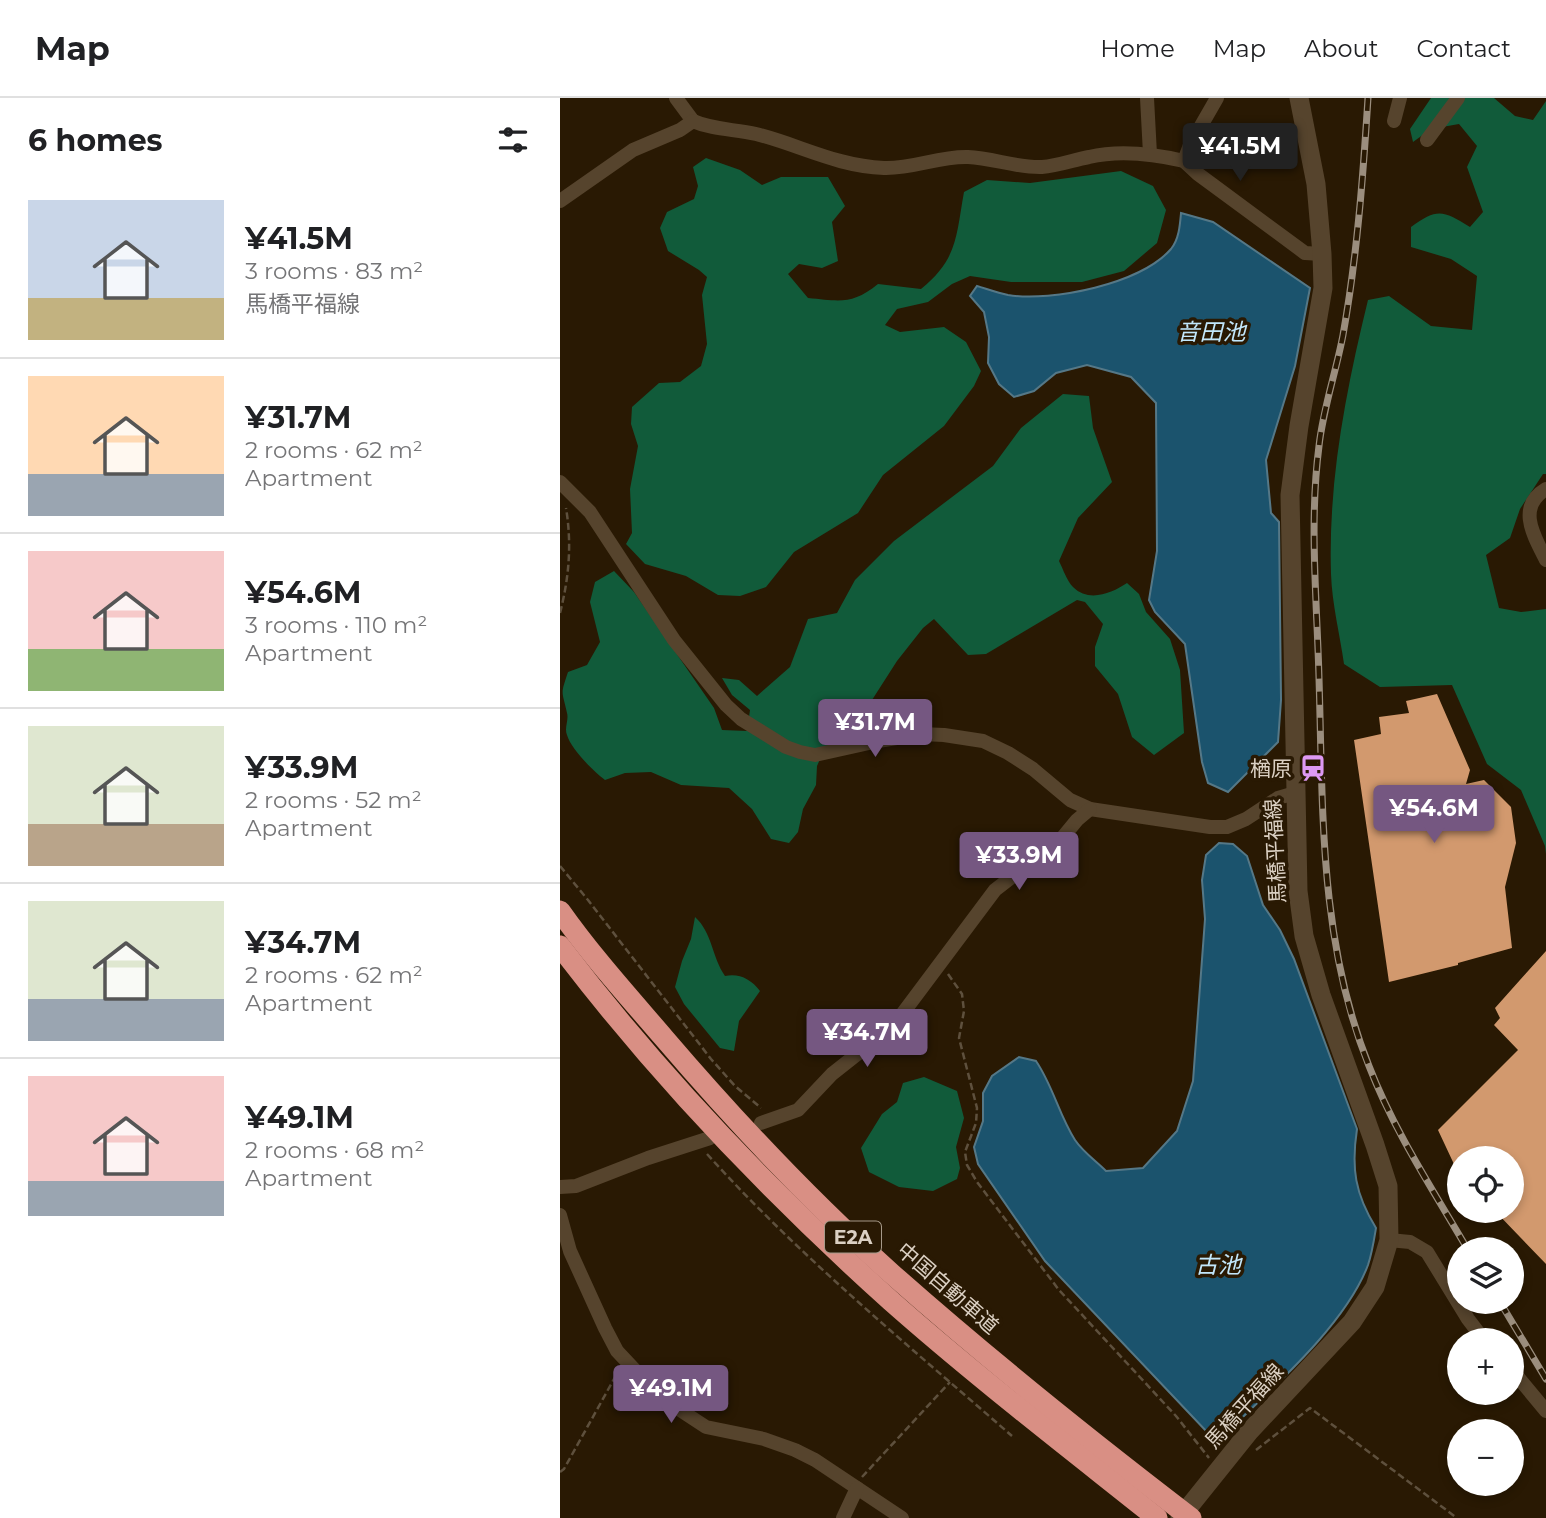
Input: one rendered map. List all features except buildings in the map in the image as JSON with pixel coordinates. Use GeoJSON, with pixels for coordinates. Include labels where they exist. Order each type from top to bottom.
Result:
{"type":"FeatureCollection","features":[{"type":"Feature","properties":{"kind":"highway","name":"中国自動車道"},"geometry":{"type":"LineString","coordinates":[[562,912],[715,1097],[805,1191],[891,1273],[1012,1376],[1191,1518]]}},
{"type":"Feature","properties":{"kind":"highway","name":"E2A"},"geometry":{"type":"LineString","coordinates":[[560,946],[603,1003],[700,1114],[795,1210],[891,1301],[993,1387],[1157,1518]]}},
{"type":"Feature","properties":{"kind":"highway"},"geometry":{"type":"LineString","coordinates":[[560,970],[617,1035],[700,1114]]}},
{"type":"Feature","properties":{"kind":"main road","name":"馬橋平福線"},"geometry":{"type":"LineString","coordinates":[[1180,1518],[1217,1469],[1352,1322],[1374,1287],[1389,1240],[1388,1186],[1321,995],[1304,936],[1298,891],[1290,495],[1323,288],[1316,184],[1299,98]]}},
{"type":"Feature","properties":{"kind":"street"},"geometry":{"type":"LineString","coordinates":[[676,98],[693,121],[704,126],[755,134],[842,163],[885,168],[944,158],[970,157],[1042,167],[1092,156],[1150,154],[1184,161],[1306,253],[1322,254]]}},
{"type":"Feature","properties":{"kind":"street"},"geometry":{"type":"LineString","coordinates":[[1147,98],[1150,154]]}},
{"type":"Feature","properties":{"kind":"street"},"geometry":{"type":"LineString","coordinates":[[1184,161],[1190,145],[1217,98]]}},
{"type":"Feature","properties":{"kind":"street"},"geometry":{"type":"LineString","coordinates":[[1394,121],[1401,98]]}},
{"type":"Feature","properties":{"kind":"street"},"geometry":{"type":"LineString","coordinates":[[1427,140],[1458,98]]}},
{"type":"Feature","properties":{"kind":"street"},"geometry":{"type":"LineString","coordinates":[[560,201],[634,150],[680,130],[693,121]]}},
{"type":"Feature","properties":{"kind":"street"},"geometry":{"type":"LineString","coordinates":[[561,483],[590,512],[674,640],[726,705],[741,719],[786,747],[815,755],[921,734],[983,741],[1008,753],[1033,769],[1070,800],[1090,809],[1210,827],[1227,827],[1246,819],[1278,798],[1295,793]]}},
{"type":"Feature","properties":{"kind":"street"},"geometry":{"type":"LineString","coordinates":[[1546,489],[1537,494],[1530,509],[1529,525],[1546,560]]}},
{"type":"Feature","properties":{"kind":"street"},"geometry":{"type":"LineString","coordinates":[[766,1121],[798,1111],[832,1074],[894,1025],[995,890],[1054,844],[1090,809]]}},
{"type":"Feature","properties":{"kind":"street"},"geometry":{"type":"LineString","coordinates":[[560,1187],[576,1186],[648,1158],[705,1140]]}},
{"type":"Feature","properties":{"kind":"street"},"geometry":{"type":"LineString","coordinates":[[560,1215],[570,1251],[584,1285],[617,1351],[674,1406],[706,1427],[764,1439],[795,1450],[815,1460],[902,1518]]}},
{"type":"Feature","properties":{"kind":"street"},"geometry":{"type":"LineString","coordinates":[[1389,1240],[1410,1242],[1427,1252],[1475,1328]]}},
{"type":"Feature","properties":{"kind":"street"},"geometry":{"type":"LineString","coordinates":[[1524,1384],[1546,1411]]}},
{"type":"Feature","properties":{"kind":"street"},"geometry":{"type":"LineString","coordinates":[[843,1518],[857,1488]]}},
{"type":"Feature","properties":{"kind":"path"},"geometry":{"type":"LineString","coordinates":[[560,613],[569,570],[570,531],[561,483]]}},
{"type":"Feature","properties":{"kind":"path"},"geometry":{"type":"LineString","coordinates":[[560,866],[710,1059],[735,1086],[765,1111],[766,1121]]}},
{"type":"Feature","properties":{"kind":"path"},"geometry":{"type":"LineString","coordinates":[[937,966],[950,976],[962,994],[964,1011],[959,1038],[977,1108],[976,1123],[965,1152],[967,1165],[1059,1290],[1176,1416],[1217,1469]]}},
{"type":"Feature","properties":{"kind":"path"},"geometry":{"type":"LineString","coordinates":[[705,1140],[732,1181],[817,1262],[1012,1436]]}},
{"type":"Feature","properties":{"kind":"path"},"geometry":{"type":"LineString","coordinates":[[560,1472],[619,1370],[627,1363]]}},
{"type":"Feature","properties":{"kind":"path"},"geometry":{"type":"LineString","coordinates":[[857,1488],[862,1477],[950,1382]]}},
{"type":"Feature","properties":{"kind":"path"},"geometry":{"type":"LineString","coordinates":[[1232,1452],[1247,1457],[1310,1408],[1457,1518]]}},
{"type":"Feature","properties":{"kind":"green space"},"geometry":{"type":"Polygon","coordinates":[[[1431,98],[1494,98],[1515,116],[1533,120],[1546,101],[1546,474],[1543,474],[1520,509],[1510,538],[1486,555],[1499,608],[1521,612],[1546,609],[1546,854],[1521,790],[1487,764],[1452,685],[1380,687],[1344,664],[1334,608],[1331,574],[1332,505],[1340,436],[1368,300],[1389,296],[1431,326],[1472,330],[1477,276],[1451,259],[1411,247],[1411,227],[1427,217],[1434,214],[1446,215],[1470,227],[1483,212],[1467,167],[1477,146],[1459,124],[1431,129],[1413,142],[1410,129],[1431,98]]]}},
{"type":"Feature","properties":{"kind":"green space"},"geometry":{"type":"Polygon","coordinates":[[[706,158],[740,170],[762,185],[781,177],[828,177],[845,206],[832,222],[838,261],[822,268],[799,264],[788,274],[808,298],[845,300],[861,295],[878,284],[921,289],[949,257],[957,234],[964,192],[987,180],[1030,183],[1121,171],[1153,186],[1166,210],[1157,243],[1124,271],[1082,282],[1011,282],[970,276],[952,284],[928,302],[897,309],[885,325],[900,332],[944,327],[966,342],[981,371],[974,386],[944,426],[883,475],[858,513],[794,552],[766,587],[740,596],[718,595],[686,576],[645,564],[626,544],[632,533],[630,489],[638,446],[631,424],[632,407],[659,383],[680,382],[701,366],[707,344],[702,295],[707,277],[668,251],[660,228],[667,212],[694,199],[698,186],[693,167],[706,158]]]}},
{"type":"Feature","properties":{"kind":"green space"},"geometry":{"type":"Polygon","coordinates":[[[1063,394],[1089,396],[1093,428],[1112,482],[1078,518],[1059,561],[1071,584],[1086,595],[1108,593],[1127,583],[1139,594],[1146,612],[1170,639],[1180,670],[1184,733],[1154,755],[1132,737],[1118,694],[1095,666],[1095,647],[1103,624],[1085,602],[1077,600],[986,654],[968,655],[934,619],[923,628],[897,661],[861,723],[849,737],[824,750],[817,766],[816,785],[803,809],[798,832],[789,843],[771,839],[752,809],[729,788],[681,785],[651,772],[625,773],[605,780],[573,747],[566,732],[567,716],[563,689],[568,672],[587,665],[600,642],[590,602],[595,582],[614,571],[634,592],[714,708],[722,730],[747,731],[750,710],[732,695],[722,678],[739,680],[757,696],[790,667],[808,619],[837,613],[855,580],[894,541],[993,466],[1021,428],[1063,394]]]}},
{"type":"Feature","properties":{"kind":"green space"},"geometry":{"type":"Polygon","coordinates":[[[695,917],[709,937],[725,976],[744,978],[760,991],[739,1021],[734,1051],[720,1048],[684,1004],[675,987],[691,939],[695,917]]]}},
{"type":"Feature","properties":{"kind":"green space"},"geometry":{"type":"Polygon","coordinates":[[[924,1077],[957,1091],[964,1118],[956,1147],[960,1168],[957,1179],[933,1191],[899,1187],[869,1172],[861,1148],[882,1114],[897,1102],[903,1083],[924,1077]]]}},
{"type":"Feature","properties":{"kind":"water","name":"音田池"},"geometry":{"type":"Polygon","coordinates":[[[1181,213],[1213,222],[1310,288],[1295,366],[1266,460],[1271,513],[1279,522],[1281,700],[1278,742],[1228,792],[1208,783],[1202,762],[1185,644],[1155,612],[1149,600],[1157,551],[1156,403],[1131,377],[1087,365],[1056,373],[1034,391],[1014,397],[999,384],[988,363],[989,337],[984,312],[970,296],[977,286],[1008,295],[1048,296],[1118,281],[1139,272],[1171,249],[1180,227],[1181,213]]]}},
{"type":"Feature","properties":{"kind":"water","name":"古池"},"geometry":{"type":"Polygon","coordinates":[[[1219,843],[1233,844],[1247,856],[1263,905],[1280,930],[1294,959],[1357,1129],[1354,1156],[1356,1180],[1363,1204],[1376,1228],[1368,1265],[1342,1311],[1304,1356],[1223,1436],[1208,1433],[1045,1261],[978,1164],[974,1147],[983,1121],[983,1093],[992,1076],[1019,1057],[1036,1061],[1075,1140],[1106,1171],[1143,1168],[1177,1131],[1193,1081],[1205,919],[1202,880],[1206,855],[1219,843]]]}},
{"type":"Feature","properties":{"kind":"railway"},"geometry":{"type":"LineString","coordinates":[[1368,98],[1352,276],[1343,335],[1321,432],[1314,504],[1323,826],[1332,923],[1353,1019],[1369,1066],[1402,1137],[1460,1237]]}},
{"type":"Feature","properties":{"kind":"railway"},"geometry":{"type":"LineString","coordinates":[[1507,1314],[1546,1379]]}},
{"type":"Feature","properties":{"kind":"place","name":"楢原"},"geometry":{"type":"Point","coordinates":[1313,768]}}]}
